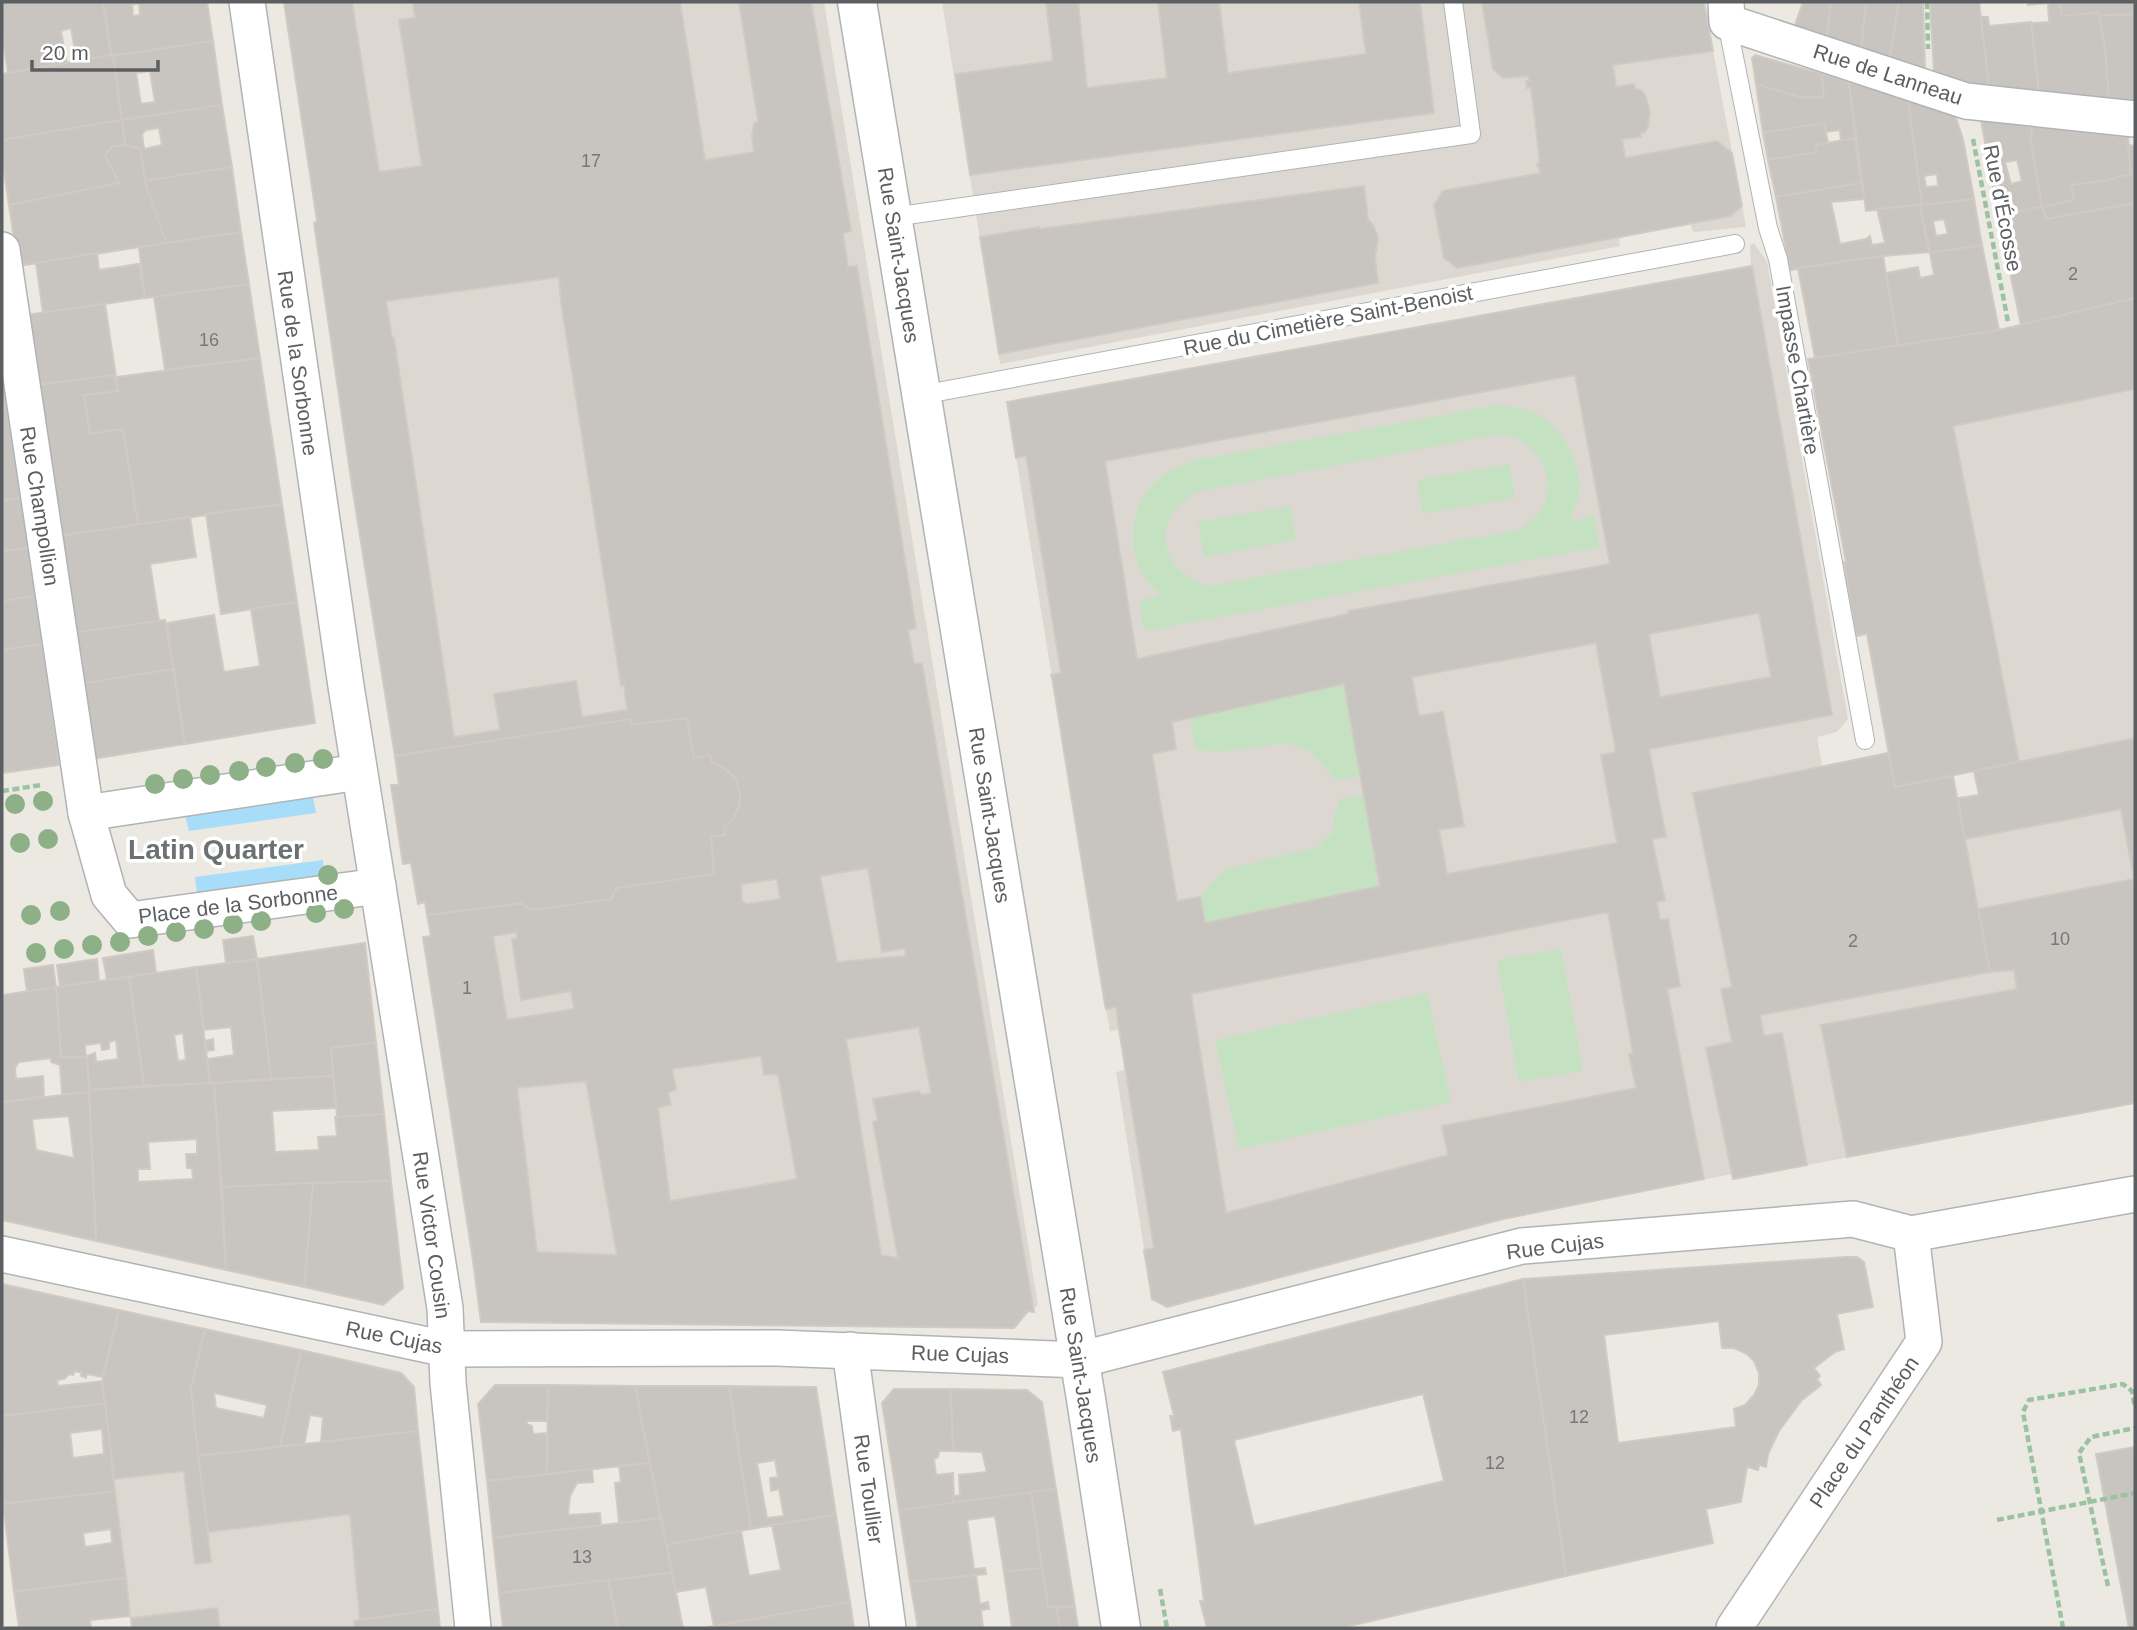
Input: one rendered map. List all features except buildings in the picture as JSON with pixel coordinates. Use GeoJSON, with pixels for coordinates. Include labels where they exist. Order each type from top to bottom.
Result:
{"type":"FeatureCollection","features":[{"type":"Feature","properties":{"kind":"main road","name":"Rue Saint-Jacques"},"geometry":{"type":"LineString","coordinates":[[857,2],[1121,1628]]}},
{"type":"Feature","properties":{"kind":"street","name":"Rue de la Sorbonne"},"geometry":{"type":"LineString","coordinates":[[247,2],[359,772]]}},
{"type":"Feature","properties":{"kind":"street","name":"Rue de Lanneau"},"geometry":{"type":"LineString","coordinates":[[1727,12],[1966,101],[2135,119]]}},
{"type":"Feature","properties":{"kind":"street","name":"Rue Champollion"},"geometry":{"type":"LineString","coordinates":[[2,250],[67,772]]}},
{"type":"Feature","properties":{"kind":"street","name":"Place de la Sorbonne"},"geometry":{"type":"LineString","coordinates":[[67,772],[86,813],[109,895],[130,920],[378,886]]}},
{"type":"Feature","properties":{"kind":"street"},"geometry":{"type":"LineString","coordinates":[[86,813],[359,772],[378,886]]}},
{"type":"Feature","properties":{"kind":"street","name":"Rue Victor Cousin"},"geometry":{"type":"LineString","coordinates":[[378,886],[445,1308],[446,1349],[473,1628]]}},
{"type":"Feature","properties":{"kind":"street"},"geometry":{"type":"LineString","coordinates":[[1910,1234],[2135,1194]]}},
{"type":"Feature","properties":{"kind":"street","name":"Rue Cujas"},"geometry":{"type":"LineString","coordinates":[[2,1254],[446,1349],[777,1348],[1079,1360],[1522,1246],[1853,1219],[1910,1234]]}},
{"type":"Feature","properties":{"kind":"street","name":"Place du Panthéon"},"geometry":{"type":"LineString","coordinates":[[1734,1628],[1924,1342],[1910,1234]]}},
{"type":"Feature","properties":{"kind":"street","name":"Rue Toullier"},"geometry":{"type":"LineString","coordinates":[[850,1350],[888,1628]]}},
{"type":"Feature","properties":{"kind":"lane"},"geometry":{"type":"LineString","coordinates":[[892,217],[1471,134],[1453,2]]}},
{"type":"Feature","properties":{"kind":"lane","name":"Impasse Chartière"},"geometry":{"type":"LineString","coordinates":[[1727,12],[1768,228],[1778,259],[1865,740]]}},
{"type":"Feature","properties":{"kind":"lane","name":"Rue du Cimetière Saint-Benoist"},"geometry":{"type":"LineString","coordinates":[[921,395],[1735,244]]}},
{"type":"Feature","properties":{"kind":"path","name":"Rue d'Écosse"},"geometry":{"type":"LineString","coordinates":[[1966,101],[2008,322]]}},
{"type":"Feature","properties":{"kind":"path"},"geometry":{"type":"LineString","coordinates":[[2,791],[67,772]]}},
{"type":"Feature","properties":{"kind":"path"},"geometry":{"type":"LineString","coordinates":[[2063,1628],[2023,1412],[2029,1400],[2123,1384],[2132,1391],[2135,1408]]}},
{"type":"Feature","properties":{"kind":"path"},"geometry":{"type":"LineString","coordinates":[[2108,1586],[2079,1453],[2091,1437],[2135,1428]]}},
{"type":"Feature","properties":{"kind":"path"},"geometry":{"type":"LineString","coordinates":[[1997,1520],[2135,1493]]}},
{"type":"Feature","properties":{"kind":"shaded area"},"geometry":{"type":"Polygon","coordinates":[[[284,2],[824,2],[1038,1305],[1033,1309],[1034,1312],[1028,1312],[1014,1328],[481,1322],[423,937],[430,935],[425,903],[418,904],[411,863],[403,863],[391,785],[399,784],[352,486],[314,223],[317,221],[284,2]]]}},
{"type":"Feature","properties":{"kind":"shaded area"},"geometry":{"type":"Polygon","coordinates":[[[942,2],[1704,2],[1746,227],[1695,232],[1690,223],[1619,237],[1620,246],[1616,247],[1000,364],[942,2]]]}},
{"type":"Feature","properties":{"kind":"shaded area"},"geometry":{"type":"Polygon","coordinates":[[[1754,243],[1767,262],[1848,719],[1837,732],[1817,737],[1822,766],[1888,753],[1867,635],[1856,636],[1846,562],[1808,359],[1999,330],[2135,298],[2135,1103],[1733,1179],[1732,1174],[1503,1219],[1167,1307],[1152,1299],[1116,1072],[1125,1070],[1119,1030],[1110,1031],[1106,1009],[1007,402],[1751,266],[1750,245],[1754,243]],[[1974,771],[1953,776],[1958,798],[1979,795],[1974,771]]]}},
{"type":"Feature","properties":{"kind":"shaded area"},"geometry":{"type":"Polygon","coordinates":[[[119,1310],[205,1329],[198,1456],[418,1431],[440,1628],[132,1628],[102,1383],[119,1310]]]}},
{"type":"Feature","properties":{"kind":"green space"},"geometry":{"type":"Polygon","coordinates":[[[1498,405],[1525,409],[1545,419],[1568,445],[1577,467],[1579,484],[1571,521],[1594,516],[1600,547],[1144,631],[1139,601],[1160,595],[1145,578],[1135,555],[1135,518],[1145,495],[1157,480],[1196,460],[1498,405]],[[1492,436],[1197,492],[1182,503],[1166,529],[1170,557],[1179,569],[1192,579],[1209,586],[1519,530],[1537,516],[1544,506],[1548,482],[1545,470],[1540,459],[1523,441],[1511,436],[1492,436]]]}},
{"type":"Feature","properties":{"kind":"green space"},"geometry":{"type":"Polygon","coordinates":[[[1509,464],[1515,498],[1423,514],[1417,480],[1509,464]]]}},
{"type":"Feature","properties":{"kind":"green space"},"geometry":{"type":"Polygon","coordinates":[[[1290,506],[1296,540],[1204,557],[1198,522],[1290,506]]]}},
{"type":"Feature","properties":{"kind":"green space"},"geometry":{"type":"Polygon","coordinates":[[[1344,684],[1360,776],[1336,780],[1308,750],[1287,743],[1219,752],[1196,750],[1190,718],[1344,684]]]}},
{"type":"Feature","properties":{"kind":"green space"},"geometry":{"type":"Polygon","coordinates":[[[1364,794],[1380,886],[1205,923],[1200,897],[1223,870],[1317,847],[1332,833],[1340,799],[1364,794]]]}},
{"type":"Feature","properties":{"kind":"green space"},"geometry":{"type":"Polygon","coordinates":[[[1561,949],[1583,1071],[1519,1082],[1497,960],[1561,949]]]}},
{"type":"Feature","properties":{"kind":"green space"},"geometry":{"type":"Polygon","coordinates":[[[1427,993],[1451,1102],[1239,1149],[1215,1040],[1427,993]]]}},
{"type":"Feature","properties":{"kind":"water"},"geometry":{"type":"Polygon","coordinates":[[[313,797],[316,813],[189,831],[185,815],[313,797]]]}},
{"type":"Feature","properties":{"kind":"water"},"geometry":{"type":"Polygon","coordinates":[[[323,860],[324,875],[197,894],[195,877],[323,860]]]}},
{"type":"Feature","properties":{"kind":"district","name":"Latin Quarter"},"geometry":{"type":"Point","coordinates":[216,849]}}]}
